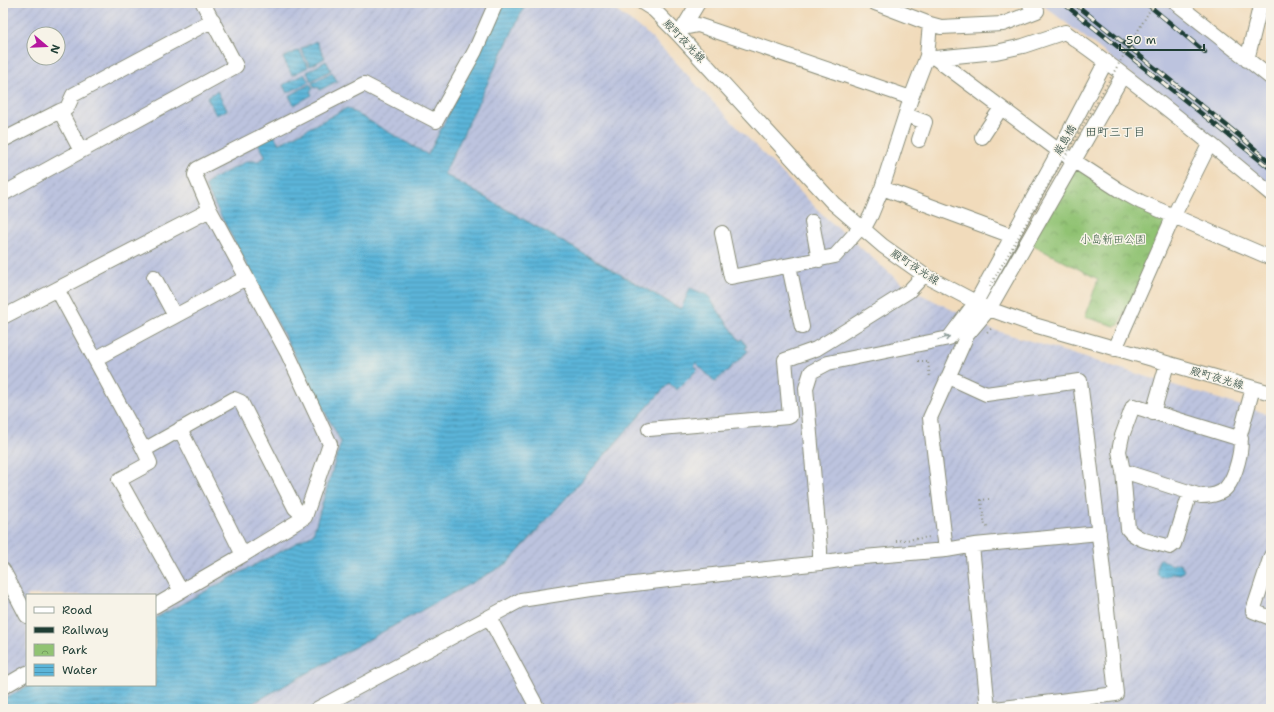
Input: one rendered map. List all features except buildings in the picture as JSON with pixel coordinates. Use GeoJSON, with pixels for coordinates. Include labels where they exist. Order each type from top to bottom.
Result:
{"type":"FeatureCollection","features":[{"type":"Feature","properties":{"kind":"street"},"geometry":{"type":"LineString","coordinates":[[3,194],[236,66],[203,3]]}},
{"type":"Feature","properties":{"kind":"street"},"geometry":{"type":"LineString","coordinates":[[156,605],[305,517],[330,444],[288,354],[210,210],[195,175],[197,169],[364,84],[436,121],[474,51],[496,3]]}},
{"type":"Feature","properties":{"kind":"street","name":"殿町夜光線"},"geometry":{"type":"LineString","coordinates":[[643,3],[681,31],[833,203],[883,246],[924,275],[989,309],[1034,325],[1271,393]]}},
{"type":"Feature","properties":{"kind":"street"},"geometry":{"type":"LineString","coordinates":[[681,31],[698,3]]}},
{"type":"Feature","properties":{"kind":"street"},"geometry":{"type":"LineString","coordinates":[[875,3],[941,27],[1003,24],[1037,11],[1029,3]]}},
{"type":"Feature","properties":{"kind":"street"},"geometry":{"type":"LineString","coordinates":[[1176,3],[1271,78]]}},
{"type":"Feature","properties":{"kind":"street"},"geometry":{"type":"LineString","coordinates":[[1247,60],[1261,3]]}},
{"type":"Feature","properties":{"kind":"street"},"geometry":{"type":"LineString","coordinates":[[3,140],[67,108],[74,95],[213,20]]}},
{"type":"Feature","properties":{"kind":"street"},"geometry":{"type":"LineString","coordinates":[[722,233],[731,277],[835,256],[862,229],[871,215],[882,188],[911,98],[931,57],[930,24]]}},
{"type":"Feature","properties":{"kind":"street"},"geometry":{"type":"LineString","coordinates":[[681,31],[698,25],[911,98]]}},
{"type":"Feature","properties":{"kind":"street"},"geometry":{"type":"LineString","coordinates":[[931,57],[996,52],[1023,46],[1065,32],[1106,61],[1210,143],[1271,194]]}},
{"type":"Feature","properties":{"kind":"street"},"geometry":{"type":"LineString","coordinates":[[931,57],[1059,152],[1119,190],[1141,202],[1271,258]]}},
{"type":"Feature","properties":{"kind":"street"},"geometry":{"type":"LineString","coordinates":[[820,563],[806,388],[811,372],[828,363],[949,338],[976,302],[1059,152],[1106,61]]}},
{"type":"Feature","properties":{"kind":"street"},"geometry":{"type":"LineString","coordinates":[[946,550],[930,418],[967,335],[989,309],[1123,75]]}},
{"type":"Feature","properties":{"kind":"street"},"geometry":{"type":"LineString","coordinates":[[982,137],[1001,108]]}},
{"type":"Feature","properties":{"kind":"street"},"geometry":{"type":"LineString","coordinates":[[60,111],[81,151]]}},
{"type":"Feature","properties":{"kind":"street"},"geometry":{"type":"LineString","coordinates":[[906,115],[925,122],[919,140]]}},
{"type":"Feature","properties":{"kind":"street"},"geometry":{"type":"LineString","coordinates":[[1115,349],[1174,216],[1210,143]]}},
{"type":"Feature","properties":{"kind":"street"},"geometry":{"type":"LineString","coordinates":[[882,188],[1012,236]]}},
{"type":"Feature","properties":{"kind":"street"},"geometry":{"type":"LineString","coordinates":[[3,317],[210,210]]}},
{"type":"Feature","properties":{"kind":"street"},"geometry":{"type":"LineString","coordinates":[[812,222],[819,260]]}},
{"type":"Feature","properties":{"kind":"street"},"geometry":{"type":"LineString","coordinates":[[789,266],[802,327]]}},
{"type":"Feature","properties":{"kind":"street"},"geometry":{"type":"LineString","coordinates":[[649,429],[790,416],[785,360],[816,349],[872,315],[910,291],[924,275]]}},
{"type":"Feature","properties":{"kind":"street"},"geometry":{"type":"LineString","coordinates":[[154,277],[175,316]]}},
{"type":"Feature","properties":{"kind":"street"},"geometry":{"type":"LineString","coordinates":[[95,359],[246,278]]}},
{"type":"Feature","properties":{"kind":"street"},"geometry":{"type":"LineString","coordinates":[[57,289],[150,463],[119,480],[181,591]]}},
{"type":"Feature","properties":{"kind":"street"},"geometry":{"type":"LineString","coordinates":[[1153,413],[1167,364]]}},
{"type":"Feature","properties":{"kind":"street"},"geometry":{"type":"LineString","coordinates":[[949,377],[986,394],[1080,381],[1116,694],[995,709]]}},
{"type":"Feature","properties":{"kind":"street"},"geometry":{"type":"LineString","coordinates":[[1123,471],[1201,496],[1211,496],[1226,488],[1230,482],[1239,458],[1241,450],[1240,434],[1253,388]]}},
{"type":"Feature","properties":{"kind":"street"},"geometry":{"type":"LineString","coordinates":[[144,450],[234,399],[241,402],[295,508],[305,517]]}},
{"type":"Feature","properties":{"kind":"street"},"geometry":{"type":"LineString","coordinates":[[1190,493],[1174,544],[1170,547],[1139,538],[1133,535],[1128,529],[1123,471],[1119,451],[1122,436],[1133,406],[1241,439]]}},
{"type":"Feature","properties":{"kind":"street"},"geometry":{"type":"LineString","coordinates":[[180,429],[243,555]]}},
{"type":"Feature","properties":{"kind":"street"},"geometry":{"type":"LineString","coordinates":[[317,709],[521,600],[598,588],[820,563],[852,558],[946,550],[1098,533]]}},
{"type":"Feature","properties":{"kind":"street"},"geometry":{"type":"LineString","coordinates":[[972,546],[988,709]]}},
{"type":"Feature","properties":{"kind":"street"},"geometry":{"type":"LineString","coordinates":[[1271,556],[1253,611],[1271,618]]}},
{"type":"Feature","properties":{"kind":"street"},"geometry":{"type":"LineString","coordinates":[[3,570],[26,614]]}},
{"type":"Feature","properties":{"kind":"street"},"geometry":{"type":"LineString","coordinates":[[489,617],[538,709]]}},
{"type":"Feature","properties":{"kind":"street"},"geometry":{"type":"LineString","coordinates":[[5,681],[26,673]]}},
{"type":"Feature","properties":{"kind":"path","name":"厳島橋"},"geometry":{"type":"LineString","coordinates":[[990,286],[1154,3]]}},
{"type":"Feature","properties":{"kind":"path"},"geometry":{"type":"LineString","coordinates":[[982,336],[992,328]]}},
{"type":"Feature","properties":{"kind":"path"},"geometry":{"type":"LineString","coordinates":[[918,361],[928,361],[930,378]]}},
{"type":"Feature","properties":{"kind":"path"},"geometry":{"type":"LineString","coordinates":[[989,499],[982,500],[985,526],[990,528]]}},
{"type":"Feature","properties":{"kind":"shaded area"},"geometry":{"type":"Polygon","coordinates":[[[3,3],[504,3],[428,155],[347,108],[278,144],[258,144],[266,157],[258,161],[247,161],[211,180],[205,186],[341,442],[313,534],[156,617],[156,594],[26,594],[26,686],[28,686],[3,699],[3,3]]]}},
{"type":"Feature","properties":{"kind":"shaded area"},"geometry":{"type":"Polygon","coordinates":[[[526,3],[605,3],[644,31],[672,58],[825,217],[906,287],[991,329],[1271,415],[1271,709],[242,709],[508,563],[669,383],[677,389],[697,369],[694,365],[696,363],[747,347],[741,339],[740,341],[709,296],[682,309],[444,174],[526,3]]]}},
{"type":"Feature","properties":{"kind":"shaded area"},"geometry":{"type":"Polygon","coordinates":[[[1040,3],[1171,3],[1271,83],[1271,186],[1095,45],[1040,3]]]}},
{"type":"Feature","properties":{"kind":"green space","name":"小島新田公園"},"geometry":{"type":"Polygon","coordinates":[[[1073,166],[1164,216],[1168,222],[1119,325],[1115,326],[1085,317],[1098,279],[1030,244],[1073,166]]]}},
{"type":"Feature","properties":{"kind":"water"},"geometry":{"type":"Polygon","coordinates":[[[504,3],[526,3],[444,174],[681,309],[690,288],[709,296],[740,341],[742,339],[747,347],[745,348],[748,351],[715,382],[696,363],[694,365],[698,369],[677,390],[669,383],[508,563],[242,709],[3,709],[3,699],[28,686],[156,686],[156,617],[313,534],[341,442],[205,186],[211,180],[247,161],[258,161],[266,157],[258,143],[274,135],[279,144],[347,108],[428,155],[504,3]]]}},
{"type":"Feature","properties":{"kind":"water"},"geometry":{"type":"Polygon","coordinates":[[[316,41],[325,58],[310,66],[301,49],[316,41]]]}},
{"type":"Feature","properties":{"kind":"water"},"geometry":{"type":"Polygon","coordinates":[[[299,50],[308,67],[292,75],[283,58],[299,50]]]}},
{"type":"Feature","properties":{"kind":"water"},"geometry":{"type":"Polygon","coordinates":[[[326,61],[331,70],[311,81],[307,72],[326,61]]]}},
{"type":"Feature","properties":{"kind":"water"},"geometry":{"type":"Polygon","coordinates":[[[332,72],[337,81],[320,90],[318,87],[315,88],[312,83],[332,72]]]}},
{"type":"Feature","properties":{"kind":"water"},"geometry":{"type":"Polygon","coordinates":[[[304,74],[309,82],[287,93],[283,85],[304,74]]]}},
{"type":"Feature","properties":{"kind":"water"},"geometry":{"type":"Polygon","coordinates":[[[310,84],[313,89],[310,91],[312,95],[294,105],[289,96],[310,84]]]}},
{"type":"Feature","properties":{"kind":"water"},"geometry":{"type":"Polygon","coordinates":[[[217,91],[227,110],[216,115],[207,97],[217,91]]]}},
{"type":"Feature","properties":{"kind":"water"},"geometry":{"type":"Polygon","coordinates":[[[1161,559],[1172,565],[1178,563],[1181,564],[1184,570],[1180,574],[1174,573],[1161,578],[1158,574],[1157,565],[1161,559]]]}},
{"type":"Feature","properties":{"kind":"railway"},"geometry":{"type":"LineString","coordinates":[[1063,3],[1271,169]]}},
{"type":"Feature","properties":{"kind":"railway"},"geometry":{"type":"LineString","coordinates":[[1074,3],[1241,137],[1271,163]]}},
{"type":"Feature","properties":{"kind":"railway"},"geometry":{"type":"LineString","coordinates":[[1146,3],[1205,52]]}},
{"type":"Feature","properties":{"kind":"district","name":"田町三丁目"},"geometry":{"type":"Point","coordinates":[1115,132]}}]}
